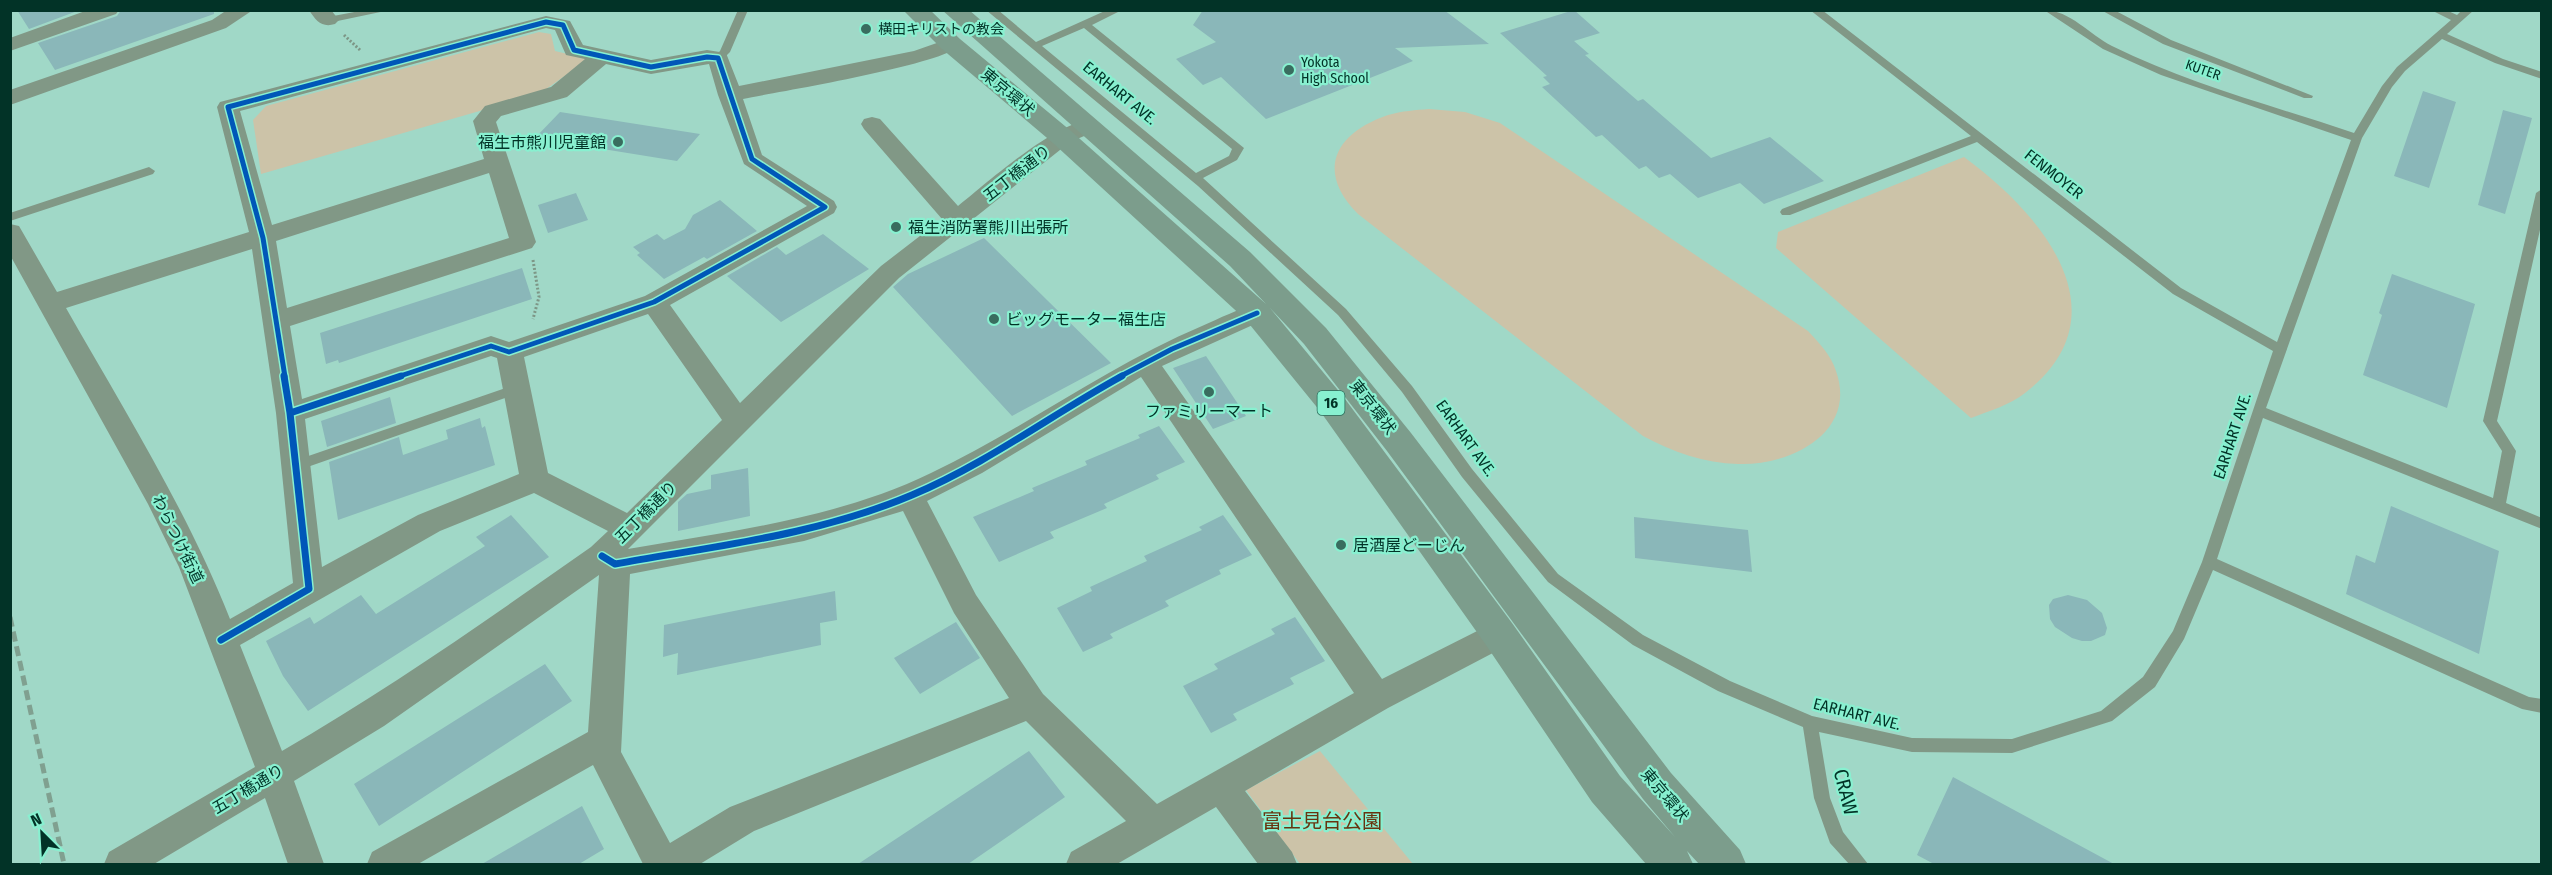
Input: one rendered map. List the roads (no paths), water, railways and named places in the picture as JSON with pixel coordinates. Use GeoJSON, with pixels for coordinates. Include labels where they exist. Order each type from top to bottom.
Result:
{"type":"FeatureCollection","features":[{"type":"Feature","properties":{"kind":"highway","name":"東京環状"},"geometry":{"type":"LineString","coordinates":[[915,10],[951,44],[1075,132],[1240,259],[1315,336],[1399,442],[1657,786],[1725,864]]}},
{"type":"Feature","properties":{"kind":"highway","name":"東京環状"},"geometry":{"type":"LineString","coordinates":[[954,10],[1257,313],[1331,403],[1499,634],[1606,789],[1672,864]]}},
{"type":"Feature","properties":{"kind":"street"},"geometry":{"type":"LineString","coordinates":[[10,45],[109,10]]}},
{"type":"Feature","properties":{"kind":"street"},"geometry":{"type":"LineString","coordinates":[[10,98],[219,24],[243,10]]}},
{"type":"Feature","properties":{"kind":"street"},"geometry":{"type":"LineString","coordinates":[[290,413],[491,346],[509,352],[654,302],[825,207],[752,159],[718,58],[707,57],[651,67],[574,50],[563,25],[546,22],[228,107],[263,238],[290,413],[309,590]]}},
{"type":"Feature","properties":{"kind":"street"},"geometry":{"type":"LineString","coordinates":[[729,95],[920,56],[951,44]]}},
{"type":"Feature","properties":{"kind":"street"},"geometry":{"type":"LineString","coordinates":[[276,321],[523,242],[484,121],[493,111],[559,92],[603,55]]}},
{"type":"Feature","properties":{"kind":"street"},"geometry":{"type":"LineString","coordinates":[[872,124],[957,220]]}},
{"type":"Feature","properties":{"kind":"street","name":"五丁橋通り"},"geometry":{"type":"LineString","coordinates":[[122,864],[372,716],[608,560],[630,528],[890,272],[1075,132]]}},
{"type":"Feature","properties":{"kind":"street"},"geometry":{"type":"LineString","coordinates":[[49,304],[496,163]]}},
{"type":"Feature","properties":{"kind":"street","name":"わらつけ街道"},"geometry":{"type":"LineString","coordinates":[[10,232],[160,501],[194,567],[274,773],[306,864]]}},
{"type":"Feature","properties":{"kind":"street"},"geometry":{"type":"LineString","coordinates":[[654,302],[738,421]]}},
{"type":"Feature","properties":{"kind":"street"},"geometry":{"type":"LineString","coordinates":[[663,864],[604,753],[608,560],[829,524],[910,496],[962,471],[1146,363],[1257,313]]}},
{"type":"Feature","properties":{"kind":"street"},"geometry":{"type":"LineString","coordinates":[[509,352],[535,480]]}},
{"type":"Feature","properties":{"kind":"street"},"geometry":{"type":"LineString","coordinates":[[1146,363],[1376,698]]}},
{"type":"Feature","properties":{"kind":"street"},"geometry":{"type":"LineString","coordinates":[[221,640],[429,523],[535,480],[630,528]]}},
{"type":"Feature","properties":{"kind":"street"},"geometry":{"type":"LineString","coordinates":[[910,496],[965,604],[1030,704],[1153,824]]}},
{"type":"Feature","properties":{"kind":"street"},"geometry":{"type":"LineString","coordinates":[[1084,864],[1376,698],[1499,634]]}},
{"type":"Feature","properties":{"kind":"street"},"geometry":{"type":"LineString","coordinates":[[668,864],[742,819],[1030,704]]}},
{"type":"Feature","properties":{"kind":"street"},"geometry":{"type":"LineString","coordinates":[[386,864],[604,741]]}},
{"type":"Feature","properties":{"kind":"street"},"geometry":{"type":"LineString","coordinates":[[1220,785],[1280,864]]}},
{"type":"Feature","properties":{"kind":"lane"},"geometry":{"type":"LineString","coordinates":[[324,15],[385,10]]}},
{"type":"Feature","properties":{"kind":"lane"},"geometry":{"type":"LineString","coordinates":[[718,58],[725,52],[743,10]]}},
{"type":"Feature","properties":{"kind":"lane","name":"EARHART AVE."},"geometry":{"type":"LineString","coordinates":[[991,10],[1195,178],[1342,312],[1407,389],[1467,473],[1553,578],[1638,640],[1724,686],[1810,723],[1912,746],[2012,746],[2106,716],[2149,682],[2179,634],[2209,562],[2281,350],[2357,138],[2387,86],[2401,69],[2469,10]]}},
{"type":"Feature","properties":{"kind":"lane"},"geometry":{"type":"LineString","coordinates":[[1034,46],[1117,10]]}},
{"type":"Feature","properties":{"kind":"lane","name":"FENMOYER"},"geometry":{"type":"LineString","coordinates":[[1815,10],[2177,291],[2281,350]]}},
{"type":"Feature","properties":{"kind":"lane","name":"KUTER"},"geometry":{"type":"LineString","coordinates":[[2049,10],[2107,47],[2165,73],[2357,138]]}},
{"type":"Feature","properties":{"kind":"lane"},"geometry":{"type":"LineString","coordinates":[[2436,10],[2457,19]]}},
{"type":"Feature","properties":{"kind":"lane"},"geometry":{"type":"LineString","coordinates":[[2107,11],[2184,49],[2308,96]]}},
{"type":"Feature","properties":{"kind":"lane"},"geometry":{"type":"LineString","coordinates":[[1085,24],[1238,148],[1233,158],[1195,178]]}},
{"type":"Feature","properties":{"kind":"lane"},"geometry":{"type":"LineString","coordinates":[[2441,35],[2499,61],[2541,76]]}},
{"type":"Feature","properties":{"kind":"lane"},"geometry":{"type":"LineString","coordinates":[[1786,212],[1979,137]]}},
{"type":"Feature","properties":{"kind":"lane"},"geometry":{"type":"LineString","coordinates":[[10,217],[150,171]]}},
{"type":"Feature","properties":{"kind":"lane"},"geometry":{"type":"LineString","coordinates":[[2498,506],[2509,451],[2490,421],[2541,197]]}},
{"type":"Feature","properties":{"kind":"lane"},"geometry":{"type":"LineString","coordinates":[[296,466],[517,388]]}},
{"type":"Feature","properties":{"kind":"lane"},"geometry":{"type":"LineString","coordinates":[[2260,411],[2541,524]]}},
{"type":"Feature","properties":{"kind":"lane"},"geometry":{"type":"LineString","coordinates":[[2209,562],[2528,704],[2541,706]]}},
{"type":"Feature","properties":{"kind":"lane","name":"CRAW"},"geometry":{"type":"LineString","coordinates":[[1810,723],[1822,798],[1836,837],[1859,864]]}},
{"type":"Feature","properties":{"kind":"railway"},"geometry":{"type":"LineString","coordinates":[[10,617],[64,864]]}},
{"type":"Feature","properties":{"kind":"place","name":"横田キリストの教会"},"geometry":{"type":"Point","coordinates":[866,29]}},
{"type":"Feature","properties":{"kind":"place","name":"Yokota High School"},"geometry":{"type":"Point","coordinates":[1289,70]}},
{"type":"Feature","properties":{"kind":"place","name":"福生市熊川児童館"},"geometry":{"type":"Point","coordinates":[618,142]}},
{"type":"Feature","properties":{"kind":"place","name":"福生消防署熊川出張所"},"geometry":{"type":"Point","coordinates":[896,227]}},
{"type":"Feature","properties":{"kind":"place","name":"ビッグモーター福生店"},"geometry":{"type":"Point","coordinates":[994,319]}},
{"type":"Feature","properties":{"kind":"place","name":"ファミリーマート"},"geometry":{"type":"Point","coordinates":[1209,392]}},
{"type":"Feature","properties":{"kind":"place","name":"居酒屋どーじん"},"geometry":{"type":"Point","coordinates":[1341,545]}},
{"type":"Feature","properties":{"kind":"park label","name":"富士見台公園"},"geometry":{"type":"Point","coordinates":[1322,821]}}]}
